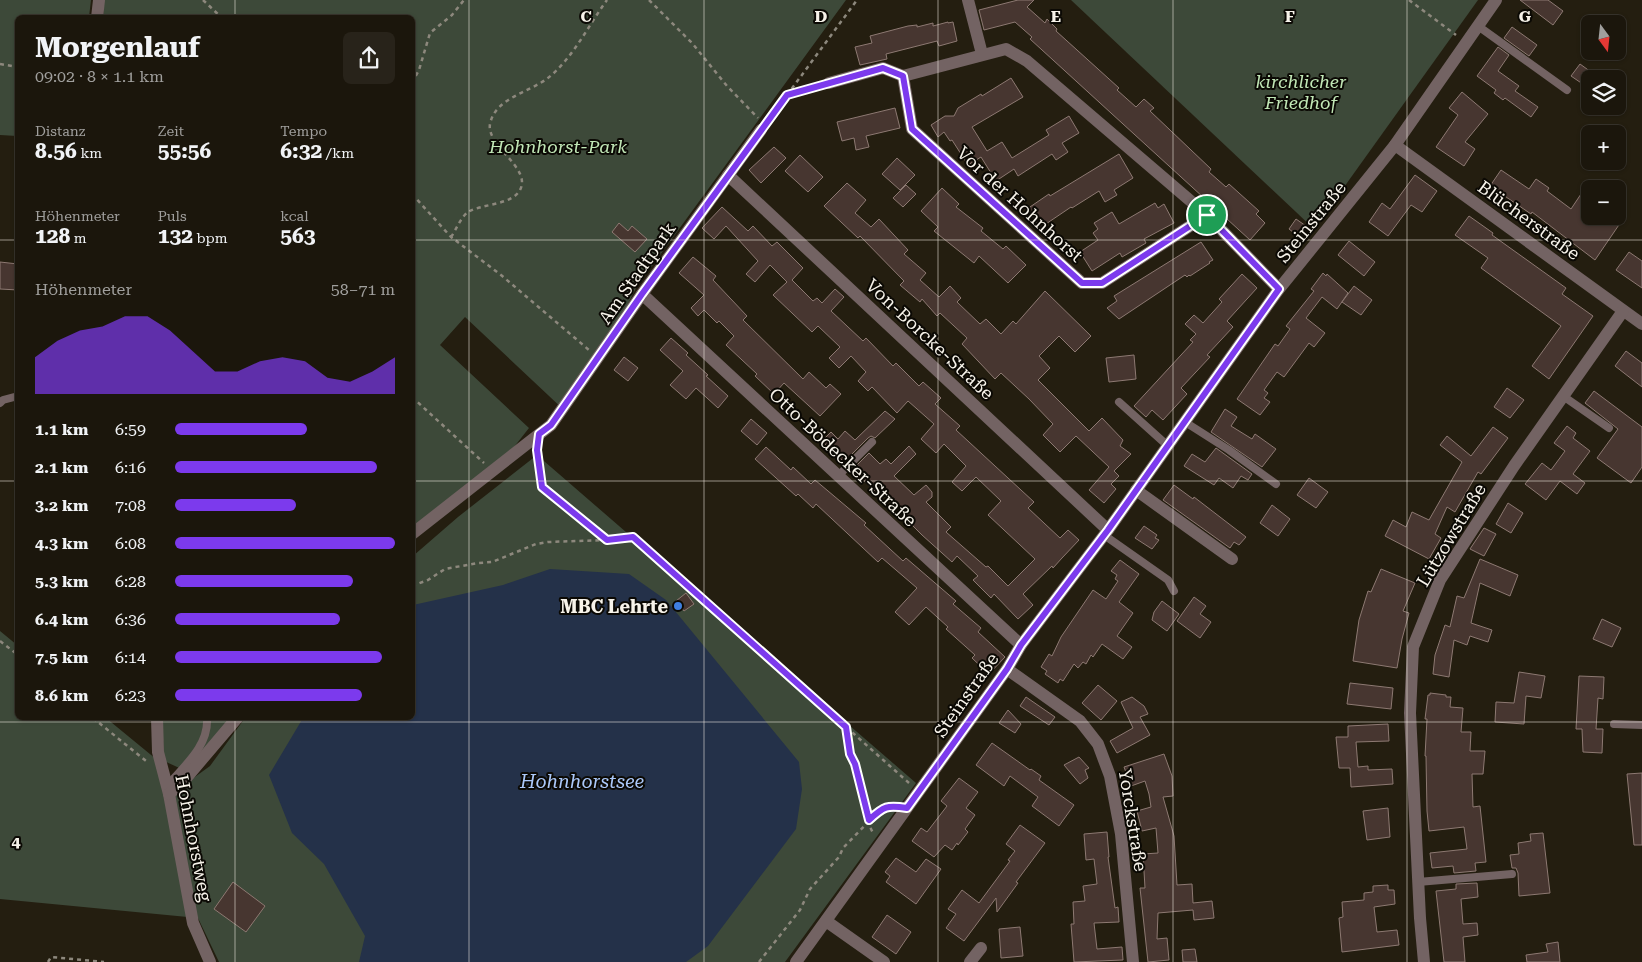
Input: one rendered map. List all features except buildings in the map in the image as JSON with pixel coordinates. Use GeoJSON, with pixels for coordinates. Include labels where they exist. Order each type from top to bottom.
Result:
{"type":"FeatureCollection","features":[{"type":"Feature","properties":{"kind":"street"},"geometry":{"type":"LineString","coordinates":[[98,15],[99,0]]}},
{"type":"Feature","properties":{"kind":"street"},"geometry":{"type":"LineString","coordinates":[[968,0],[982,54]]}},
{"type":"Feature","properties":{"kind":"street","name":"Steinstraße"},"geometry":{"type":"LineString","coordinates":[[796,962],[1007,669],[1021,645],[1106,532],[1279,289],[1395,145],[1496,0]]}},
{"type":"Feature","properties":{"kind":"street"},"geometry":{"type":"LineString","coordinates":[[829,83],[883,68],[903,76],[1006,49],[1027,62],[1207,215],[1279,289]]}},
{"type":"Feature","properties":{"kind":"street","name":"Vor der Hohnhorst"},"geometry":{"type":"LineString","coordinates":[[903,76],[912,129],[1082,283],[1102,283],[1207,215]]}},
{"type":"Feature","properties":{"kind":"street","name":"Am Stadtpark"},"geometry":{"type":"LineString","coordinates":[[415,532],[551,425],[642,294],[763,127]]}},
{"type":"Feature","properties":{"kind":"street","name":"Blücherstraße"},"geometry":{"type":"LineString","coordinates":[[1395,145],[1642,324]]}},
{"type":"Feature","properties":{"kind":"street","name":"Von-Borcke-Straße"},"geometry":{"type":"LineString","coordinates":[[728,175],[1106,532]]}},
{"type":"Feature","properties":{"kind":"street","name":"Otto-Bödecker-Straße"},"geometry":{"type":"LineString","coordinates":[[642,294],[1021,645]]}},
{"type":"Feature","properties":{"kind":"street","name":"Lützowstraße"},"geometry":{"type":"LineString","coordinates":[[1424,962],[1418,882],[1410,712],[1413,648],[1440,580],[1514,466],[1623,311]]}},
{"type":"Feature","properties":{"kind":"street"},"geometry":{"type":"LineString","coordinates":[[1136,490],[1232,559]]}},
{"type":"Feature","properties":{"kind":"street","name":"Yorckstraße"},"geometry":{"type":"LineString","coordinates":[[1007,669],[1080,721],[1098,744],[1110,776],[1121,834],[1133,962]]}},
{"type":"Feature","properties":{"kind":"street","name":"Hohnhorstweg"},"geometry":{"type":"LineString","coordinates":[[157,720],[158,752],[167,786],[193,923],[210,962]]}},
{"type":"Feature","properties":{"kind":"street"},"geometry":{"type":"LineString","coordinates":[[167,786],[181,784],[235,720]]}},
{"type":"Feature","properties":{"kind":"street"},"geometry":{"type":"LineString","coordinates":[[826,921],[884,962]]}},
{"type":"Feature","properties":{"kind":"street"},"geometry":{"type":"LineString","coordinates":[[970,962],[981,948]]}},
{"type":"Feature","properties":{"kind":"lane"},"geometry":{"type":"LineString","coordinates":[[1478,26],[1568,90]]}},
{"type":"Feature","properties":{"kind":"lane"},"geometry":{"type":"LineString","coordinates":[[1563,396],[1609,428]]}},
{"type":"Feature","properties":{"kind":"lane"},"geometry":{"type":"LineString","coordinates":[[0,403],[3,400],[15,397]]}},
{"type":"Feature","properties":{"kind":"lane"},"geometry":{"type":"LineString","coordinates":[[1119,402],[1168,446]]}},
{"type":"Feature","properties":{"kind":"lane"},"geometry":{"type":"LineString","coordinates":[[1185,422],[1230,450],[1276,484]]}},
{"type":"Feature","properties":{"kind":"lane"},"geometry":{"type":"LineString","coordinates":[[838,476],[872,442]]}},
{"type":"Feature","properties":{"kind":"lane"},"geometry":{"type":"LineString","coordinates":[[1106,532],[1168,580],[1174,591]]}},
{"type":"Feature","properties":{"kind":"lane"},"geometry":{"type":"LineString","coordinates":[[167,786],[201,745],[207,732],[207,720]]}},
{"type":"Feature","properties":{"kind":"lane"},"geometry":{"type":"LineString","coordinates":[[1614,724],[1642,725]]}},
{"type":"Feature","properties":{"kind":"lane"},"geometry":{"type":"LineString","coordinates":[[1418,882],[1512,874]]}},
{"type":"Feature","properties":{"kind":"path"},"geometry":{"type":"LineString","coordinates":[[203,0],[219,15]]}},
{"type":"Feature","properties":{"kind":"path"},"geometry":{"type":"LineString","coordinates":[[415,77],[430,34],[452,15],[464,0]]}},
{"type":"Feature","properties":{"kind":"path"},"geometry":{"type":"LineString","coordinates":[[451,237],[468,212],[509,199],[520,191],[522,181],[518,170],[495,141],[490,130],[495,112],[502,105],[546,80],[564,64],[607,0]]}},
{"type":"Feature","properties":{"kind":"path"},"geometry":{"type":"LineString","coordinates":[[648,0],[692,43],[763,127],[857,0]]}},
{"type":"Feature","properties":{"kind":"path"},"geometry":{"type":"LineString","coordinates":[[1409,0],[1466,43]]}},
{"type":"Feature","properties":{"kind":"path"},"geometry":{"type":"LineString","coordinates":[[0,64],[15,66]]}},
{"type":"Feature","properties":{"kind":"path"},"geometry":{"type":"LineString","coordinates":[[787,95],[829,83]]}},
{"type":"Feature","properties":{"kind":"path"},"geometry":{"type":"LineString","coordinates":[[415,197],[451,237],[501,275],[598,358]]}},
{"type":"Feature","properties":{"kind":"path"},"geometry":{"type":"LineString","coordinates":[[415,400],[493,470]]}},
{"type":"Feature","properties":{"kind":"path"},"geometry":{"type":"LineString","coordinates":[[539,434],[537,450],[542,487],[607,540]]}},
{"type":"Feature","properties":{"kind":"path"},"geometry":{"type":"LineString","coordinates":[[415,585],[428,580],[445,569],[492,562],[536,544],[633,537],[919,791]]}},
{"type":"Feature","properties":{"kind":"path"},"geometry":{"type":"LineString","coordinates":[[0,641],[15,653]]}},
{"type":"Feature","properties":{"kind":"path"},"geometry":{"type":"LineString","coordinates":[[95,720],[167,786]]}},
{"type":"Feature","properties":{"kind":"path"},"geometry":{"type":"LineString","coordinates":[[846,727],[850,754],[855,764],[871,830],[881,844]]}},
{"type":"Feature","properties":{"kind":"path"},"geometry":{"type":"LineString","coordinates":[[760,962],[800,910],[810,889],[839,857],[843,848],[854,835],[877,813],[890,805],[907,808]]}},
{"type":"Feature","properties":{"kind":"path"},"geometry":{"type":"LineString","coordinates":[[48,962],[51,957],[104,962]]}},
{"type":"Feature","properties":{"kind":"green space"},"geometry":{"type":"Polygon","coordinates":[[[0,0],[91,0],[89,15],[15,15],[15,136],[0,135],[0,0]]]}},
{"type":"Feature","properties":{"kind":"green space","name":"Hohnhorst-Park"},"geometry":{"type":"Polygon","coordinates":[[[104,0],[846,0],[636,288],[596,368],[565,411],[465,317],[440,345],[529,428],[514,447],[415,528],[415,15],[103,15],[104,0]]]}},
{"type":"Feature","properties":{"kind":"green space","name":"kirchlicher Friedhof"},"geometry":{"type":"Polygon","coordinates":[[[1071,0],[1478,0],[1314,229],[1071,0]]]}},
{"type":"Feature","properties":{"kind":"green space"},"geometry":{"type":"Polygon","coordinates":[[[537,455],[916,783],[785,962],[219,962],[198,918],[0,899],[0,631],[15,643],[15,720],[108,720],[156,759],[170,795],[210,766],[244,720],[415,720],[415,554],[458,517],[537,455]]]}},
{"type":"Feature","properties":{"kind":"green space"},"geometry":{"type":"Polygon","coordinates":[[[162,720],[232,720],[186,771],[164,761],[162,720]]]}},
{"type":"Feature","properties":{"kind":"water","name":"Hohnhorstsee"},"geometry":{"type":"Polygon","coordinates":[[[550,569],[629,574],[666,600],[799,762],[802,789],[796,829],[708,946],[686,962],[359,962],[365,936],[324,864],[292,833],[269,775],[302,720],[415,720],[415,605],[503,585],[550,569]]]}},
{"type":"Feature","properties":{"kind":"place","name":"MBC Lehrte"},"geometry":{"type":"Point","coordinates":[678,606]}},
{"type":"Feature","properties":{"kind":"route"},"geometry":{"type":"LineString","coordinates":[[883,68],[903,76],[912,129],[1082,283],[1102,283],[1207,215],[1279,289],[1108,530],[1021,645],[1007,669],[907,808],[890,805],[869,820],[855,764],[850,754],[846,727],[633,537],[607,540],[542,487],[537,450],[539,434],[551,425],[642,294],[787,95],[883,68]]}}]}
